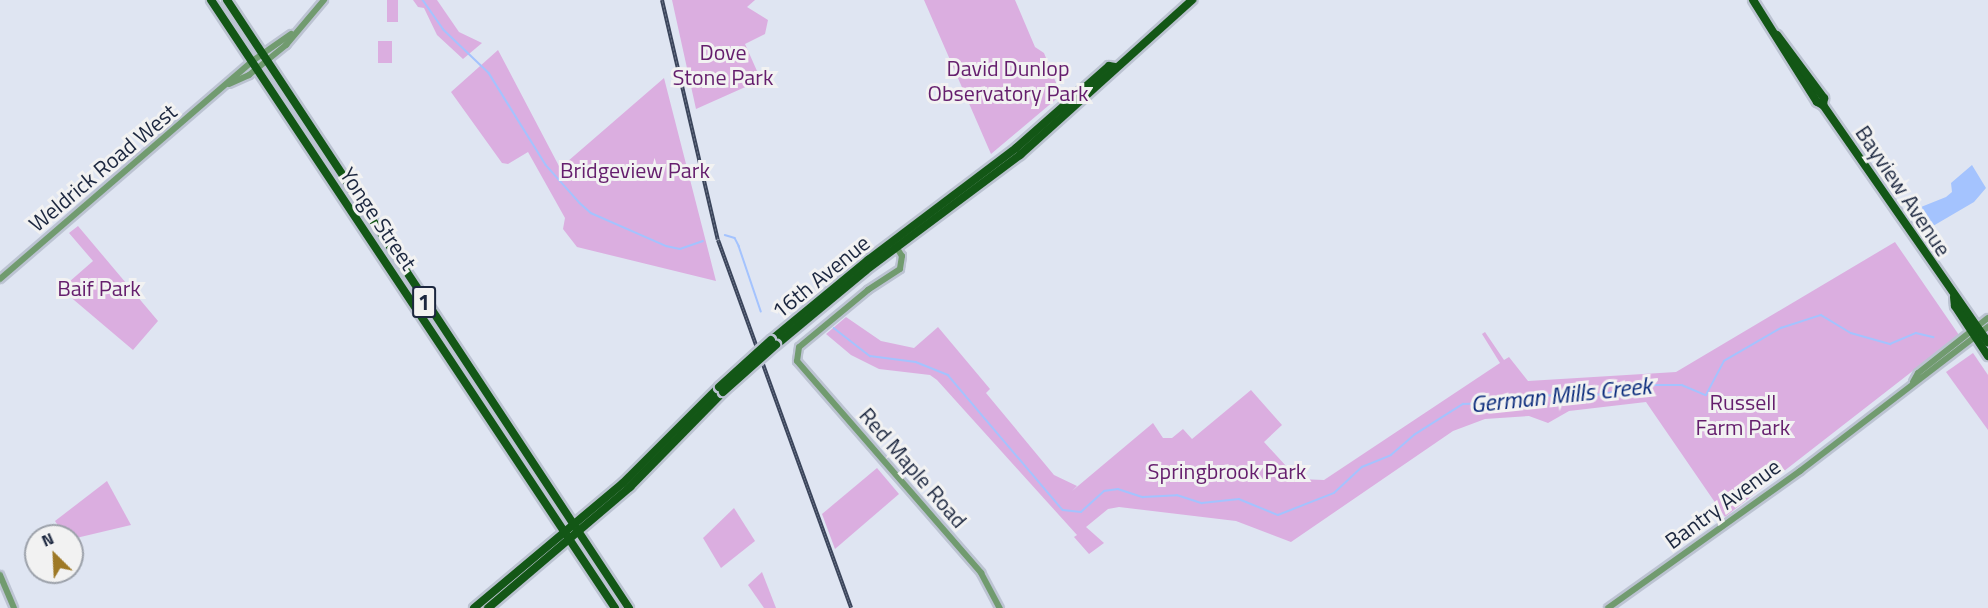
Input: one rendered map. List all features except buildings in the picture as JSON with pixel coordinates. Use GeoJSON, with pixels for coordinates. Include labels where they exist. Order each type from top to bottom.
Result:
{"type":"FeatureCollection","features":[{"type":"Feature","properties":{"kind":"main road","name":"Yonge Street"},"geometry":{"type":"LineString","coordinates":[[211,0],[568,541],[615,608]]}},
{"type":"Feature","properties":{"kind":"main road","name":"Yonge Street"},"geometry":{"type":"LineString","coordinates":[[227,0],[630,608]]}},
{"type":"Feature","properties":{"kind":"main road","name":"16th Avenue"},"geometry":{"type":"LineString","coordinates":[[474,608],[623,483],[774,343],[1016,148],[1109,66],[1115,67],[1192,0]]}},
{"type":"Feature","properties":{"kind":"main road","name":"Bayview Avenue"},"geometry":{"type":"LineString","coordinates":[[1753,0],[1824,98],[1823,105],[1954,297],[1961,301],[1988,342]]}},
{"type":"Feature","properties":{"kind":"main road","name":"Bayview Avenue"},"geometry":{"type":"LineString","coordinates":[[1979,331],[1988,356]]}},
{"type":"Feature","properties":{"kind":"main road","name":"16th Avenue"},"geometry":{"type":"LineString","coordinates":[[488,608],[630,488],[721,390]]}},
{"type":"Feature","properties":{"kind":"main road"},"geometry":{"type":"LineString","coordinates":[[507,580],[513,587]]}},
{"type":"Feature","properties":{"kind":"street","name":"Weldrick Road West"},"geometry":{"type":"LineString","coordinates":[[0,279],[229,84],[265,57],[286,45],[291,34],[324,0]]}},
{"type":"Feature","properties":{"kind":"street","name":"16th Avenue"},"geometry":{"type":"LineString","coordinates":[[795,353],[862,295],[900,269],[902,256],[894,245]]}},
{"type":"Feature","properties":{"kind":"street","name":"Bantry Avenue"},"geometry":{"type":"LineString","coordinates":[[1608,608],[1800,471],[1979,331],[1988,318]]}},
{"type":"Feature","properties":{"kind":"street","name":"Red Maple Road"},"geometry":{"type":"LineString","coordinates":[[795,353],[805,370],[981,573],[1000,608]]}},
{"type":"Feature","properties":{"kind":"street"},"geometry":{"type":"LineString","coordinates":[[0,575],[14,608]]}},
{"type":"Feature","properties":{"kind":"green space"},"geometry":{"type":"Polygon","coordinates":[[[387,0],[398,0],[398,22],[387,22],[387,0]]]}},
{"type":"Feature","properties":{"kind":"green space"},"geometry":{"type":"Polygon","coordinates":[[[413,0],[437,0],[459,32],[482,43],[463,59],[437,35],[424,8],[418,7],[413,0]]]}},
{"type":"Feature","properties":{"kind":"green space","name":"Dove Stone Park"},"geometry":{"type":"Polygon","coordinates":[[[672,0],[755,0],[747,7],[768,20],[765,34],[745,44],[761,80],[696,109],[672,0]]]}},
{"type":"Feature","properties":{"kind":"green space","name":"David Dunlop Observatory Park"},"geometry":{"type":"Polygon","coordinates":[[[924,0],[1015,0],[1035,47],[1044,53],[1061,95],[991,154],[924,0]]]}},
{"type":"Feature","properties":{"kind":"green space"},"geometry":{"type":"Polygon","coordinates":[[[378,41],[392,41],[392,63],[378,63],[378,41]]]}},
{"type":"Feature","properties":{"kind":"green space","name":"Bridgeview Park"},"geometry":{"type":"Polygon","coordinates":[[[498,50],[560,168],[664,78],[716,281],[577,247],[563,229],[565,218],[528,152],[508,164],[502,163],[451,92],[498,50]]]}},
{"type":"Feature","properties":{"kind":"green space","name":"Baif Park"},"geometry":{"type":"Polygon","coordinates":[[[78,226],[158,321],[133,350],[61,289],[93,261],[69,233],[78,226]]]}},
{"type":"Feature","properties":{"kind":"green space"},"geometry":{"type":"Polygon","coordinates":[[[1895,242],[1959,335],[1725,517],[1646,402],[1569,411],[1548,423],[1529,416],[1485,419],[1453,431],[1291,542],[1236,521],[1119,507],[1108,509],[1086,527],[1104,543],[1089,554],[1074,537],[1077,535],[937,380],[930,375],[879,369],[851,355],[826,334],[846,317],[881,341],[914,348],[938,327],[990,389],[986,393],[1054,475],[1077,486],[1072,491],[1153,423],[1163,438],[1172,438],[1183,429],[1192,439],[1251,390],[1282,425],[1264,442],[1298,479],[1324,480],[1500,363],[1482,334],[1485,332],[1504,360],[1509,357],[1528,381],[1676,372],[1895,242]]]}},
{"type":"Feature","properties":{"kind":"green space"},"geometry":{"type":"Polygon","coordinates":[[[1973,353],[1988,375],[1988,430],[1946,372],[1973,353]]]}},
{"type":"Feature","properties":{"kind":"green space"},"geometry":{"type":"Polygon","coordinates":[[[877,468],[899,494],[835,549],[822,514],[877,468]]]}},
{"type":"Feature","properties":{"kind":"green space"},"geometry":{"type":"Polygon","coordinates":[[[107,481],[131,525],[84,536],[84,524],[57,524],[55,521],[107,481]]]}},
{"type":"Feature","properties":{"kind":"green space"},"geometry":{"type":"Polygon","coordinates":[[[734,508],[755,541],[721,568],[703,538],[734,508]]]}},
{"type":"Feature","properties":{"kind":"green space"},"geometry":{"type":"Polygon","coordinates":[[[762,572],[776,608],[764,608],[748,585],[762,572]]]}},
{"type":"Feature","properties":{"kind":"water"},"geometry":{"type":"Polygon","coordinates":[[[1972,165],[1986,188],[1974,202],[1933,226],[1921,207],[1946,197],[1952,192],[1951,183],[1972,165]]]}},
{"type":"Feature","properties":{"kind":"waterway","name":"German Mills Creek"},"geometry":{"type":"LineString","coordinates":[[423,0],[443,29],[489,73],[546,165],[591,213],[666,246],[680,249],[703,241]]}},
{"type":"Feature","properties":{"kind":"waterway","name":"German Mills Creek"},"geometry":{"type":"LineString","coordinates":[[725,235],[735,238],[739,246],[761,311]]}},
{"type":"Feature","properties":{"kind":"waterway","name":"German Mills Creek"},"geometry":{"type":"LineString","coordinates":[[834,328],[870,356],[916,362],[948,375],[1063,510],[1081,512],[1104,491],[1118,489],[1143,497],[1177,495],[1202,503],[1239,499],[1278,515],[1334,493],[1362,467],[1391,455],[1414,435],[1463,404],[1498,403],[1540,395],[1584,397],[1655,385],[1682,385],[1706,395],[1724,361],[1781,328],[1821,315],[1851,333],[1890,344],[1916,333],[1934,337]]}},
{"type":"Feature","properties":{"kind":"railway"},"geometry":{"type":"LineString","coordinates":[[662,0],[718,240],[851,608]]}},
{"type":"Feature","properties":{"kind":"park label","name":"Russell Farm Park"},"geometry":{"type":"Point","coordinates":[1743,414]}},
{"type":"Feature","properties":{"kind":"park label","name":"Springbrook Park"},"geometry":{"type":"Point","coordinates":[1227,472]}}]}
